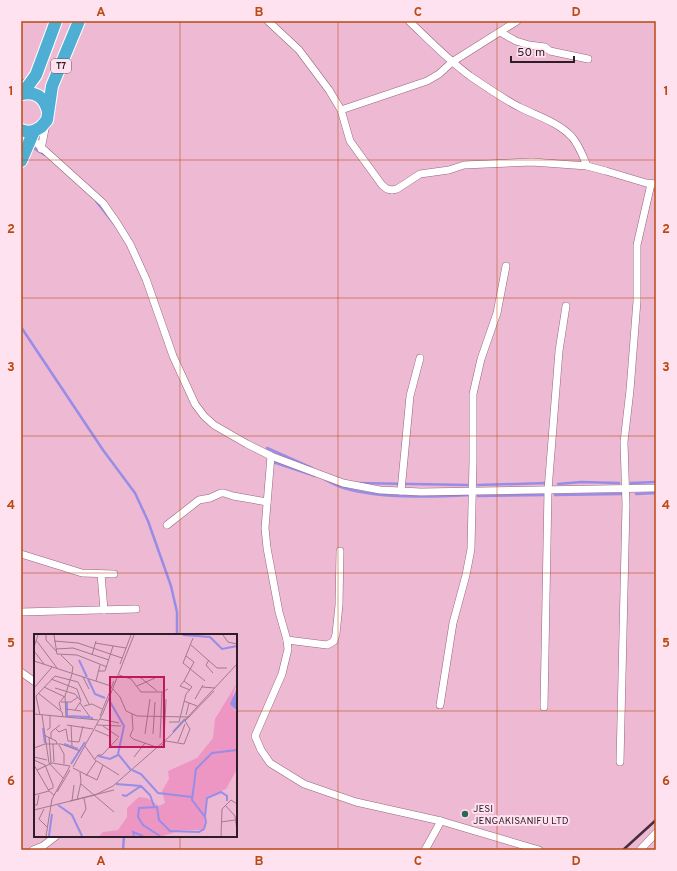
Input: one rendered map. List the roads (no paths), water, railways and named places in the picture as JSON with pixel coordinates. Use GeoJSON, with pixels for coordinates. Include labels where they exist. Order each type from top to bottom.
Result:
{"type":"FeatureCollection","features":[{"type":"Feature","properties":{"kind":"highway","name":"T7"},"geometry":{"type":"LineString","coordinates":[[21,94],[36,75],[56,21]]}},
{"type":"Feature","properties":{"kind":"highway","name":"T7"},"geometry":{"type":"LineString","coordinates":[[47,116],[52,86],[79,21]]}},
{"type":"Feature","properties":{"kind":"highway","name":"T7"},"geometry":{"type":"LineString","coordinates":[[21,94],[31,93],[39,96],[45,103],[47,116]]}},
{"type":"Feature","properties":{"kind":"highway"},"geometry":{"type":"LineString","coordinates":[[21,162],[32,135],[42,127],[47,116]]}},
{"type":"Feature","properties":{"kind":"highway"},"geometry":{"type":"LineString","coordinates":[[21,130],[32,135]]}},
{"type":"Feature","properties":{"kind":"street"},"geometry":{"type":"LineString","coordinates":[[268,21],[299,50],[329,90],[341,110],[350,141],[382,185],[387,189],[397,189],[424,172],[449,170],[464,165],[532,162],[587,166],[653,184],[637,245],[637,302],[624,442],[626,533],[620,762]]}},
{"type":"Feature","properties":{"kind":"street"},"geometry":{"type":"LineString","coordinates":[[410,21],[452,62],[498,95],[541,116],[570,135],[579,147],[587,166]]}},
{"type":"Feature","properties":{"kind":"street"},"geometry":{"type":"LineString","coordinates":[[341,110],[427,81],[439,74],[452,62],[517,21]]}},
{"type":"Feature","properties":{"kind":"street"},"geometry":{"type":"LineString","coordinates":[[500,32],[516,41],[529,45],[545,47],[550,51],[588,59]]}},
{"type":"Feature","properties":{"kind":"street"},"geometry":{"type":"LineString","coordinates":[[41,149],[47,116]]}},
{"type":"Feature","properties":{"kind":"street"},"geometry":{"type":"LineString","coordinates":[[32,135],[41,149],[102,203],[130,244],[146,279],[173,356],[195,404],[204,416],[214,425],[271,456],[343,483],[374,489],[421,492],[656,488]]}},
{"type":"Feature","properties":{"kind":"street"},"geometry":{"type":"LineString","coordinates":[[440,705],[453,623],[466,575],[471,549],[473,394],[481,359],[497,313],[506,266]]}},
{"type":"Feature","properties":{"kind":"street"},"geometry":{"type":"LineString","coordinates":[[544,708],[548,490],[559,351],[566,306]]}},
{"type":"Feature","properties":{"kind":"street"},"geometry":{"type":"LineString","coordinates":[[401,491],[410,396],[420,358]]}},
{"type":"Feature","properties":{"kind":"street"},"geometry":{"type":"LineString","coordinates":[[271,456],[265,528],[268,562],[287,640],[287,657],[282,674],[254,736],[261,750],[270,763],[304,784],[356,802],[442,821],[539,850]]}},
{"type":"Feature","properties":{"kind":"street"},"geometry":{"type":"LineString","coordinates":[[167,525],[199,500],[210,498],[221,493],[267,502]]}},
{"type":"Feature","properties":{"kind":"street"},"geometry":{"type":"LineString","coordinates":[[287,640],[327,645],[334,641],[339,605],[340,551]]}},
{"type":"Feature","properties":{"kind":"street"},"geometry":{"type":"LineString","coordinates":[[21,554],[82,573],[114,574]]}},
{"type":"Feature","properties":{"kind":"street"},"geometry":{"type":"LineString","coordinates":[[101,574],[104,610]]}},
{"type":"Feature","properties":{"kind":"street"},"geometry":{"type":"LineString","coordinates":[[21,612],[136,609]]}},
{"type":"Feature","properties":{"kind":"street"},"geometry":{"type":"LineString","coordinates":[[21,672],[34,681]]}},
{"type":"Feature","properties":{"kind":"street"},"geometry":{"type":"LineString","coordinates":[[425,850],[442,821]]}},
{"type":"Feature","properties":{"kind":"street"},"geometry":{"type":"LineString","coordinates":[[640,850],[656,834]]}},
{"type":"Feature","properties":{"kind":"street"},"geometry":{"type":"LineString","coordinates":[[33,850],[43,846],[55,837]]}},
{"type":"Feature","properties":{"kind":"waterway"},"geometry":{"type":"LineString","coordinates":[[21,81],[28,79]]}},
{"type":"Feature","properties":{"kind":"waterway"},"geometry":{"type":"LineString","coordinates":[[35,149],[45,155]]}},
{"type":"Feature","properties":{"kind":"waterway"},"geometry":{"type":"LineString","coordinates":[[96,201],[115,225]]}},
{"type":"Feature","properties":{"kind":"waterway"},"geometry":{"type":"LineString","coordinates":[[21,327],[103,450],[135,493],[148,521],[171,586],[177,612],[177,634]]}},
{"type":"Feature","properties":{"kind":"waterway"},"geometry":{"type":"LineString","coordinates":[[267,448],[312,468]]}},
{"type":"Feature","properties":{"kind":"waterway"},"geometry":{"type":"LineString","coordinates":[[273,462],[315,476]]}},
{"type":"Feature","properties":{"kind":"waterway"},"geometry":{"type":"LineString","coordinates":[[324,479],[336,485],[358,492],[390,496],[423,497],[470,495]]}},
{"type":"Feature","properties":{"kind":"waterway"},"geometry":{"type":"LineString","coordinates":[[558,484],[581,482],[619,483]]}},
{"type":"Feature","properties":{"kind":"waterway"},"geometry":{"type":"LineString","coordinates":[[631,483],[656,482]]}},
{"type":"Feature","properties":{"kind":"waterway"},"geometry":{"type":"LineString","coordinates":[[358,483],[467,485]]}},
{"type":"Feature","properties":{"kind":"waterway"},"geometry":{"type":"LineString","coordinates":[[478,485],[547,483]]}},
{"type":"Feature","properties":{"kind":"waterway"},"geometry":{"type":"LineString","coordinates":[[636,494],[656,493]]}},
{"type":"Feature","properties":{"kind":"waterway"},"geometry":{"type":"LineString","coordinates":[[555,495],[622,494]]}},
{"type":"Feature","properties":{"kind":"waterway"},"geometry":{"type":"LineString","coordinates":[[478,496],[546,495]]}},
{"type":"Feature","properties":{"kind":"waterway"},"geometry":{"type":"LineString","coordinates":[[123,850],[124,837]]}},
{"type":"Feature","properties":{"kind":"railway"},"geometry":{"type":"LineString","coordinates":[[623,850],[656,820]]}},
{"type":"Feature","properties":{"kind":"place","name":"JESI JENGAKISANIFU LTD"},"geometry":{"type":"Point","coordinates":[465,814]}}]}
